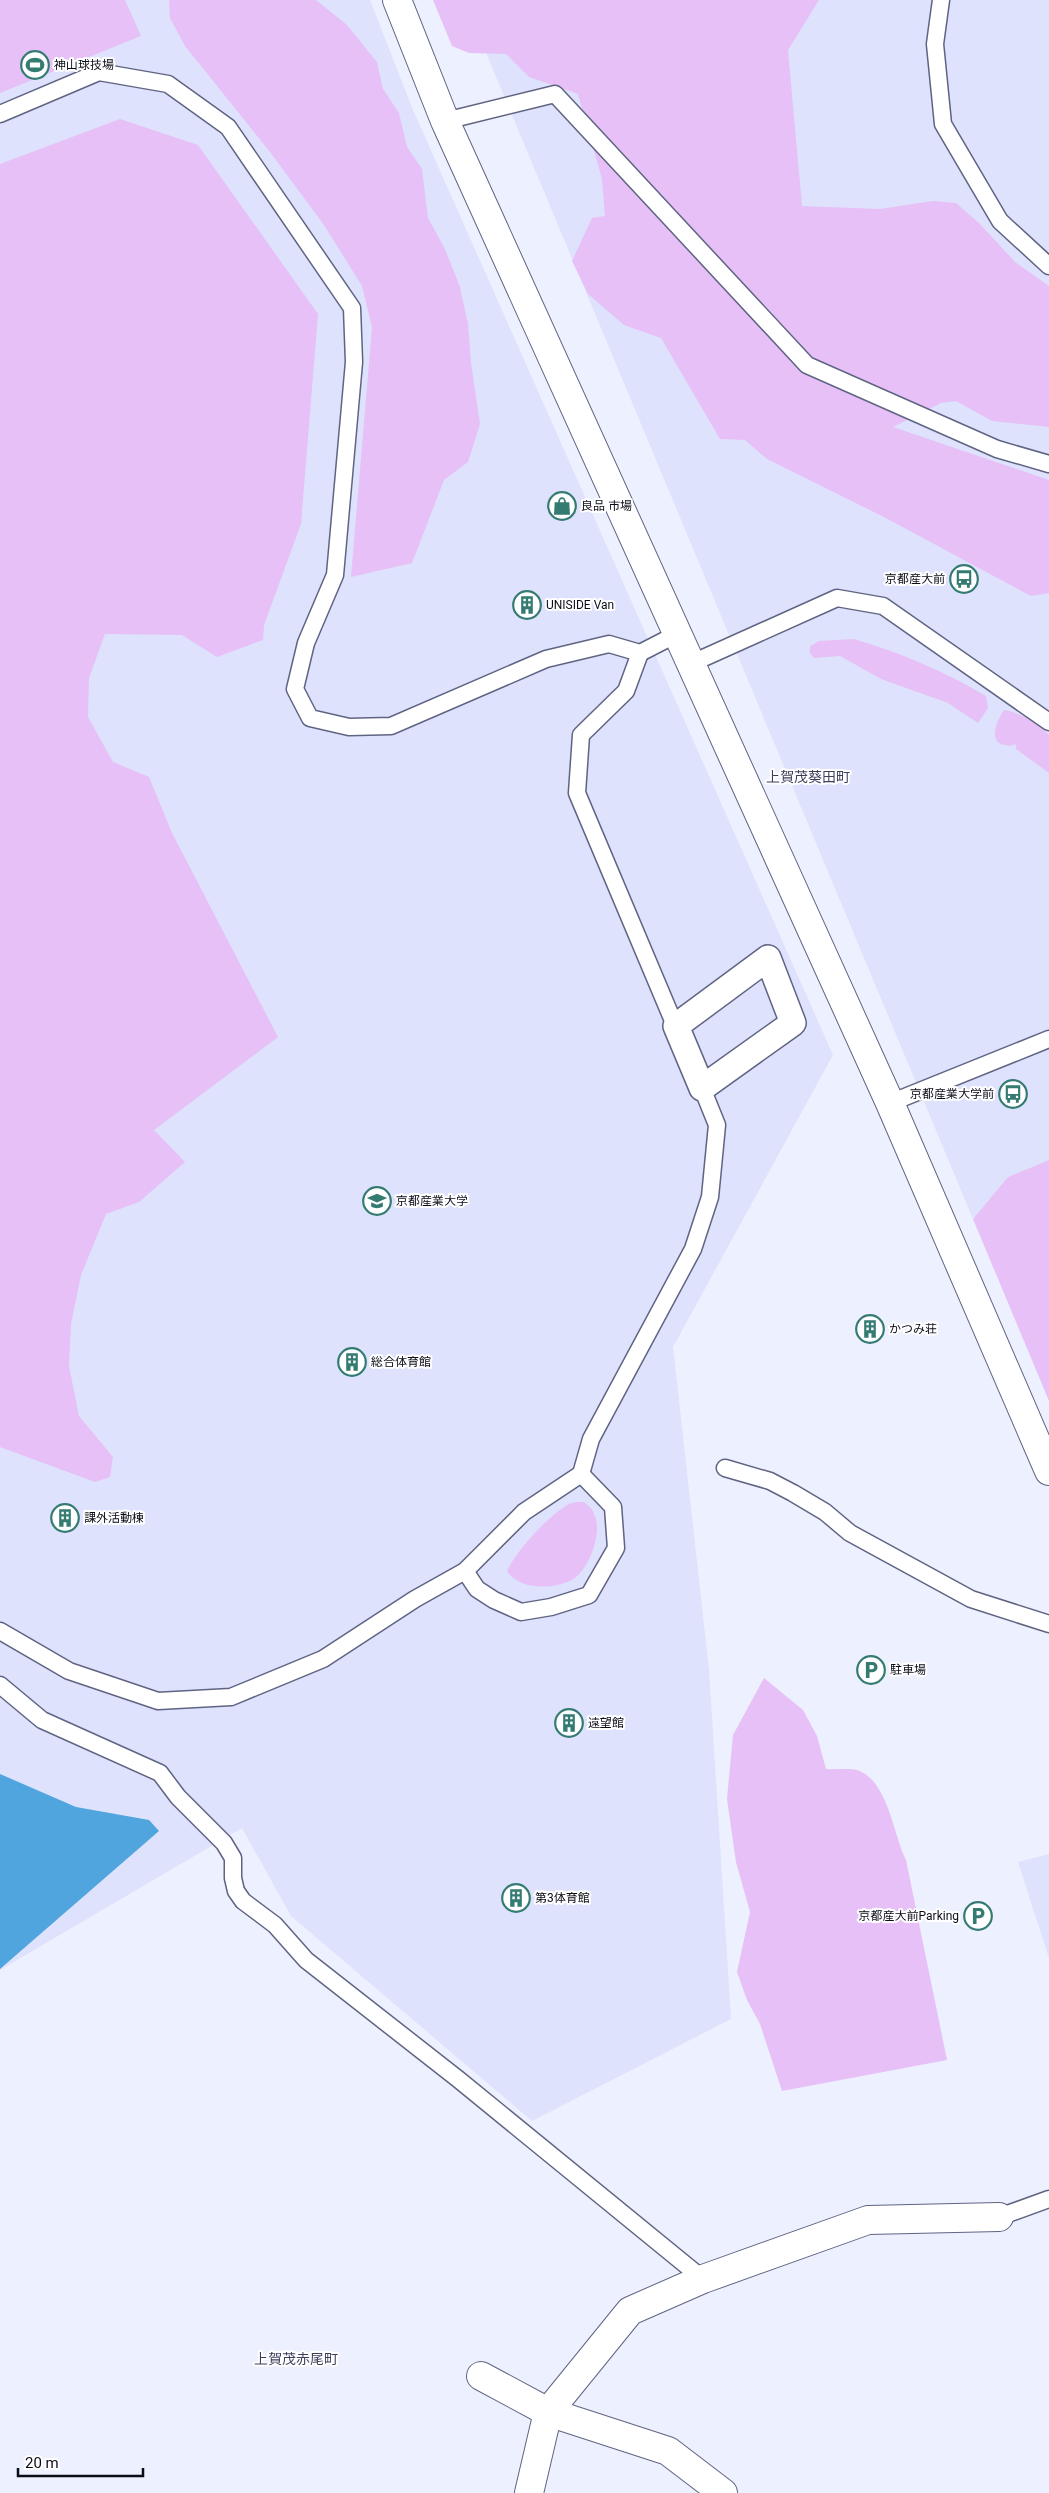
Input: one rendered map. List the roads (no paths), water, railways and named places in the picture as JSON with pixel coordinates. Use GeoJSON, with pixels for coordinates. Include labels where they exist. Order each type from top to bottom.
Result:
{"type":"FeatureCollection","features":[{"type":"Feature","properties":{"kind":"street"},"geometry":{"type":"LineString","coordinates":[[397,0],[445,121],[890,1103],[1049,1471]]}},
{"type":"Feature","properties":{"kind":"street"},"geometry":{"type":"LineString","coordinates":[[768,958],[794,1023],[702,1088],[676,1026],[768,958]]}},
{"type":"Feature","properties":{"kind":"street"},"geometry":{"type":"LineString","coordinates":[[529,2493],[548,2412],[630,2311],[703,2279],[868,2220],[999,2217]]}},
{"type":"Feature","properties":{"kind":"street"},"geometry":{"type":"LineString","coordinates":[[481,2376],[548,2412],[668,2451],[723,2493]]}},
{"type":"Feature","properties":{"kind":"lane"},"geometry":{"type":"LineString","coordinates":[[941,0],[934,44],[943,124],[1000,221],[1049,266]]}},
{"type":"Feature","properties":{"kind":"lane"},"geometry":{"type":"LineString","coordinates":[[0,114],[99,72],[168,84],[228,126],[352,308],[354,362],[335,575],[306,643],[295,689],[310,718],[349,727],[391,726],[546,659],[609,644],[640,653]]}},
{"type":"Feature","properties":{"kind":"lane"},"geometry":{"type":"LineString","coordinates":[[445,121],[555,94],[807,365],[997,449],[1049,464]]}},
{"type":"Feature","properties":{"kind":"lane"},"geometry":{"type":"LineString","coordinates":[[690,664],[837,598],[883,606],[1049,722]]}},
{"type":"Feature","properties":{"kind":"lane"},"geometry":{"type":"LineString","coordinates":[[676,1026],[577,793],[581,735],[626,691],[640,653],[677,634]]}},
{"type":"Feature","properties":{"kind":"lane"},"geometry":{"type":"LineString","coordinates":[[890,1103],[1049,1039]]}},
{"type":"Feature","properties":{"kind":"lane"},"geometry":{"type":"LineString","coordinates":[[0,1631],[69,1671],[158,1701],[231,1696],[323,1659],[414,1599],[464,1572],[524,1512],[581,1474],[591,1439],[693,1250],[710,1197],[717,1125],[702,1088]]}},
{"type":"Feature","properties":{"kind":"lane"},"geometry":{"type":"LineString","coordinates":[[725,1468],[770,1481],[826,1512],[850,1533],[971,1599],[1049,1624]]}},
{"type":"Feature","properties":{"kind":"lane"},"geometry":{"type":"LineString","coordinates":[[464,1572],[476,1589],[521,1612],[589,1595],[616,1548],[613,1507],[581,1474]]}},
{"type":"Feature","properties":{"kind":"lane"},"geometry":{"type":"LineString","coordinates":[[0,1685],[42,1720],[160,1773],[178,1797],[224,1842],[233,1858],[233,1878],[236,1891],[243,1901],[274,1925],[306,1960],[458,2079],[703,2279]]}},
{"type":"Feature","properties":{"kind":"lane"},"geometry":{"type":"LineString","coordinates":[[999,2217],[1049,2199]]}},
{"type":"Feature","properties":{"kind":"water"},"geometry":{"type":"Polygon","coordinates":[[[0,1774],[76,1807],[149,1820],[159,1831],[0,1969],[0,1774]]]}},
{"type":"Feature","properties":{"kind":"place","name":"神山球技場"},"geometry":{"type":"Point","coordinates":[35,65]}},
{"type":"Feature","properties":{"kind":"place","name":"良品 市場"},"geometry":{"type":"Point","coordinates":[562,506]}},
{"type":"Feature","properties":{"kind":"place","name":"京都産大前"},"geometry":{"type":"Point","coordinates":[964,579]}},
{"type":"Feature","properties":{"kind":"place","name":"UNISIDE Van"},"geometry":{"type":"Point","coordinates":[527,605]}},
{"type":"Feature","properties":{"kind":"place","name":"京都産業大学前"},"geometry":{"type":"Point","coordinates":[1013,1094]}},
{"type":"Feature","properties":{"kind":"place","name":"京都産業大学"},"geometry":{"type":"Point","coordinates":[377,1201]}},
{"type":"Feature","properties":{"kind":"place","name":"かつみ荘"},"geometry":{"type":"Point","coordinates":[870,1329]}},
{"type":"Feature","properties":{"kind":"place","name":"総合体育館"},"geometry":{"type":"Point","coordinates":[352,1362]}},
{"type":"Feature","properties":{"kind":"place","name":"課外活動棟"},"geometry":{"type":"Point","coordinates":[65,1518]}},
{"type":"Feature","properties":{"kind":"place","name":"駐車場"},"geometry":{"type":"Point","coordinates":[871,1670]}},
{"type":"Feature","properties":{"kind":"place","name":"遠望館"},"geometry":{"type":"Point","coordinates":[569,1723]}},
{"type":"Feature","properties":{"kind":"place","name":"第3体育館"},"geometry":{"type":"Point","coordinates":[516,1898]}},
{"type":"Feature","properties":{"kind":"place","name":"京都産大前Parking"},"geometry":{"type":"Point","coordinates":[978,1916]}},
{"type":"Feature","properties":{"kind":"district","name":"上賀茂葵田町"},"geometry":{"type":"Point","coordinates":[808,777]}},
{"type":"Feature","properties":{"kind":"district","name":"上賀茂赤尾町"},"geometry":{"type":"Point","coordinates":[296,2359]}}]}
